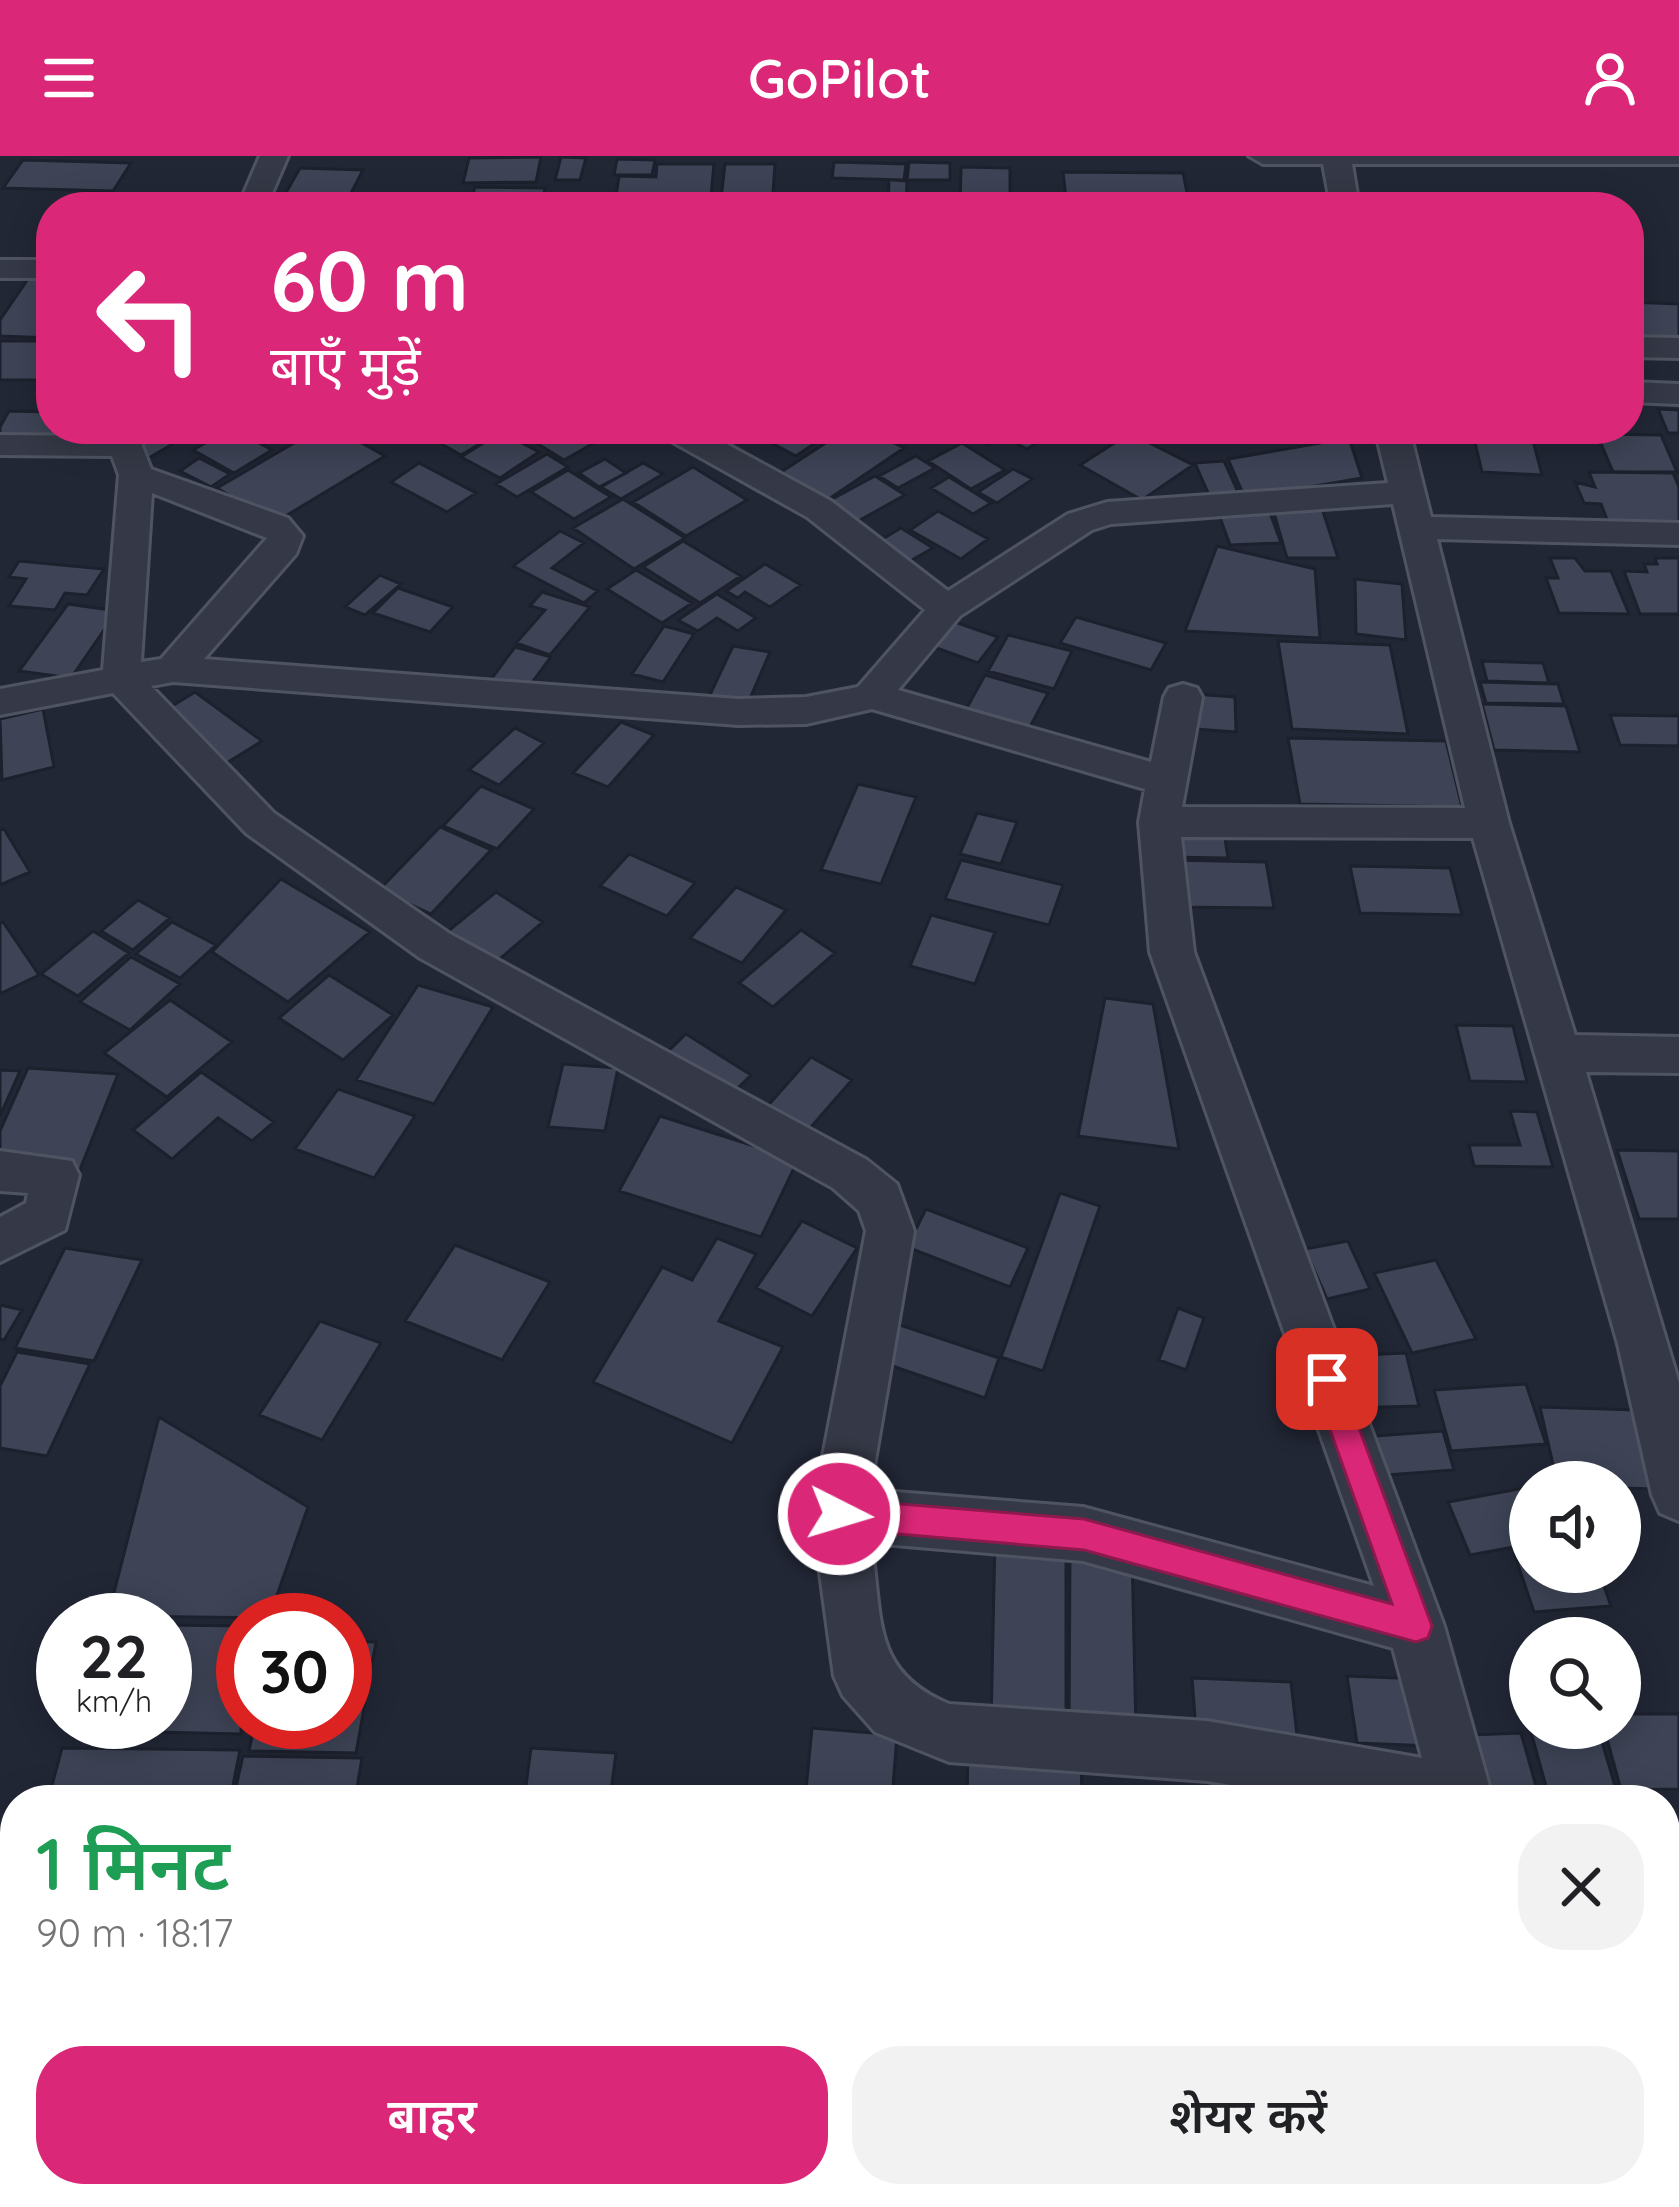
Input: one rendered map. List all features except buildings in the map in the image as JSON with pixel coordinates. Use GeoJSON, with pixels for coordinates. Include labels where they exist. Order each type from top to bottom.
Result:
{"type":"FeatureCollection","features":[{"type":"Feature","properties":{"kind":"street"},"geometry":{"type":"LineString","coordinates":[[258,192],[274,156]]}},
{"type":"Feature","properties":{"kind":"street"},"geometry":{"type":"LineString","coordinates":[[1263,156],[1679,156]]}},
{"type":"Feature","properties":{"kind":"street"},"geometry":{"type":"LineString","coordinates":[[1336,157],[1342,192]]}},
{"type":"Feature","properties":{"kind":"street"},"geometry":{"type":"LineString","coordinates":[[0,268],[36,269]]}},
{"type":"Feature","properties":{"kind":"street"},"geometry":{"type":"LineString","coordinates":[[1644,347],[1679,348]]}},
{"type":"Feature","properties":{"kind":"street"},"geometry":{"type":"LineString","coordinates":[[1644,393],[1679,394]]}},
{"type":"Feature","properties":{"kind":"street"},"geometry":{"type":"LineString","coordinates":[[728,444],[947,608]]}},
{"type":"Feature","properties":{"kind":"street"},"geometry":{"type":"LineString","coordinates":[[1396,444],[1489,823],[1644,1344],[1679,1495]]}},
{"type":"Feature","properties":{"kind":"street"},"geometry":{"type":"LineString","coordinates":[[0,445],[130,450],[275,526],[285,536],[283,546],[173,669]]}},
{"type":"Feature","properties":{"kind":"street"},"geometry":{"type":"LineString","coordinates":[[130,450],[121,678],[260,823],[436,946],[850,1174],[880,1199],[890,1231],[839,1514],[863,1676],[896,1711],[950,1732],[1208,1751],[1396,1785]]}},
{"type":"Feature","properties":{"kind":"street"},"geometry":{"type":"LineString","coordinates":[[0,702],[173,669],[789,714],[834,708],[872,696],[947,608],[1080,522],[1107,513],[1414,510],[1679,534]]}},
{"type":"Feature","properties":{"kind":"street"},"geometry":{"type":"LineString","coordinates":[[872,696],[1162,801],[1489,823]]}},
{"type":"Feature","properties":{"kind":"street"},"geometry":{"type":"LineString","coordinates":[[1183,697],[1162,801],[1172,952],[1416,1626],[1460,1785]]}},
{"type":"Feature","properties":{"kind":"street"},"geometry":{"type":"LineString","coordinates":[[1561,1053],[1679,1055]]}},
{"type":"Feature","properties":{"kind":"street"},"geometry":{"type":"LineString","coordinates":[[0,1171],[55,1174],[48,1215],[0,1241]]}},
{"type":"Feature","properties":{"kind":"street"},"geometry":{"type":"LineString","coordinates":[[839,1514],[1084,1534],[1416,1626]]}},
{"type":"Feature","properties":{"kind":"route"},"geometry":{"type":"LineString","coordinates":[[839,1514],[1084,1534],[1416,1626],[1327,1379]]}}]}
